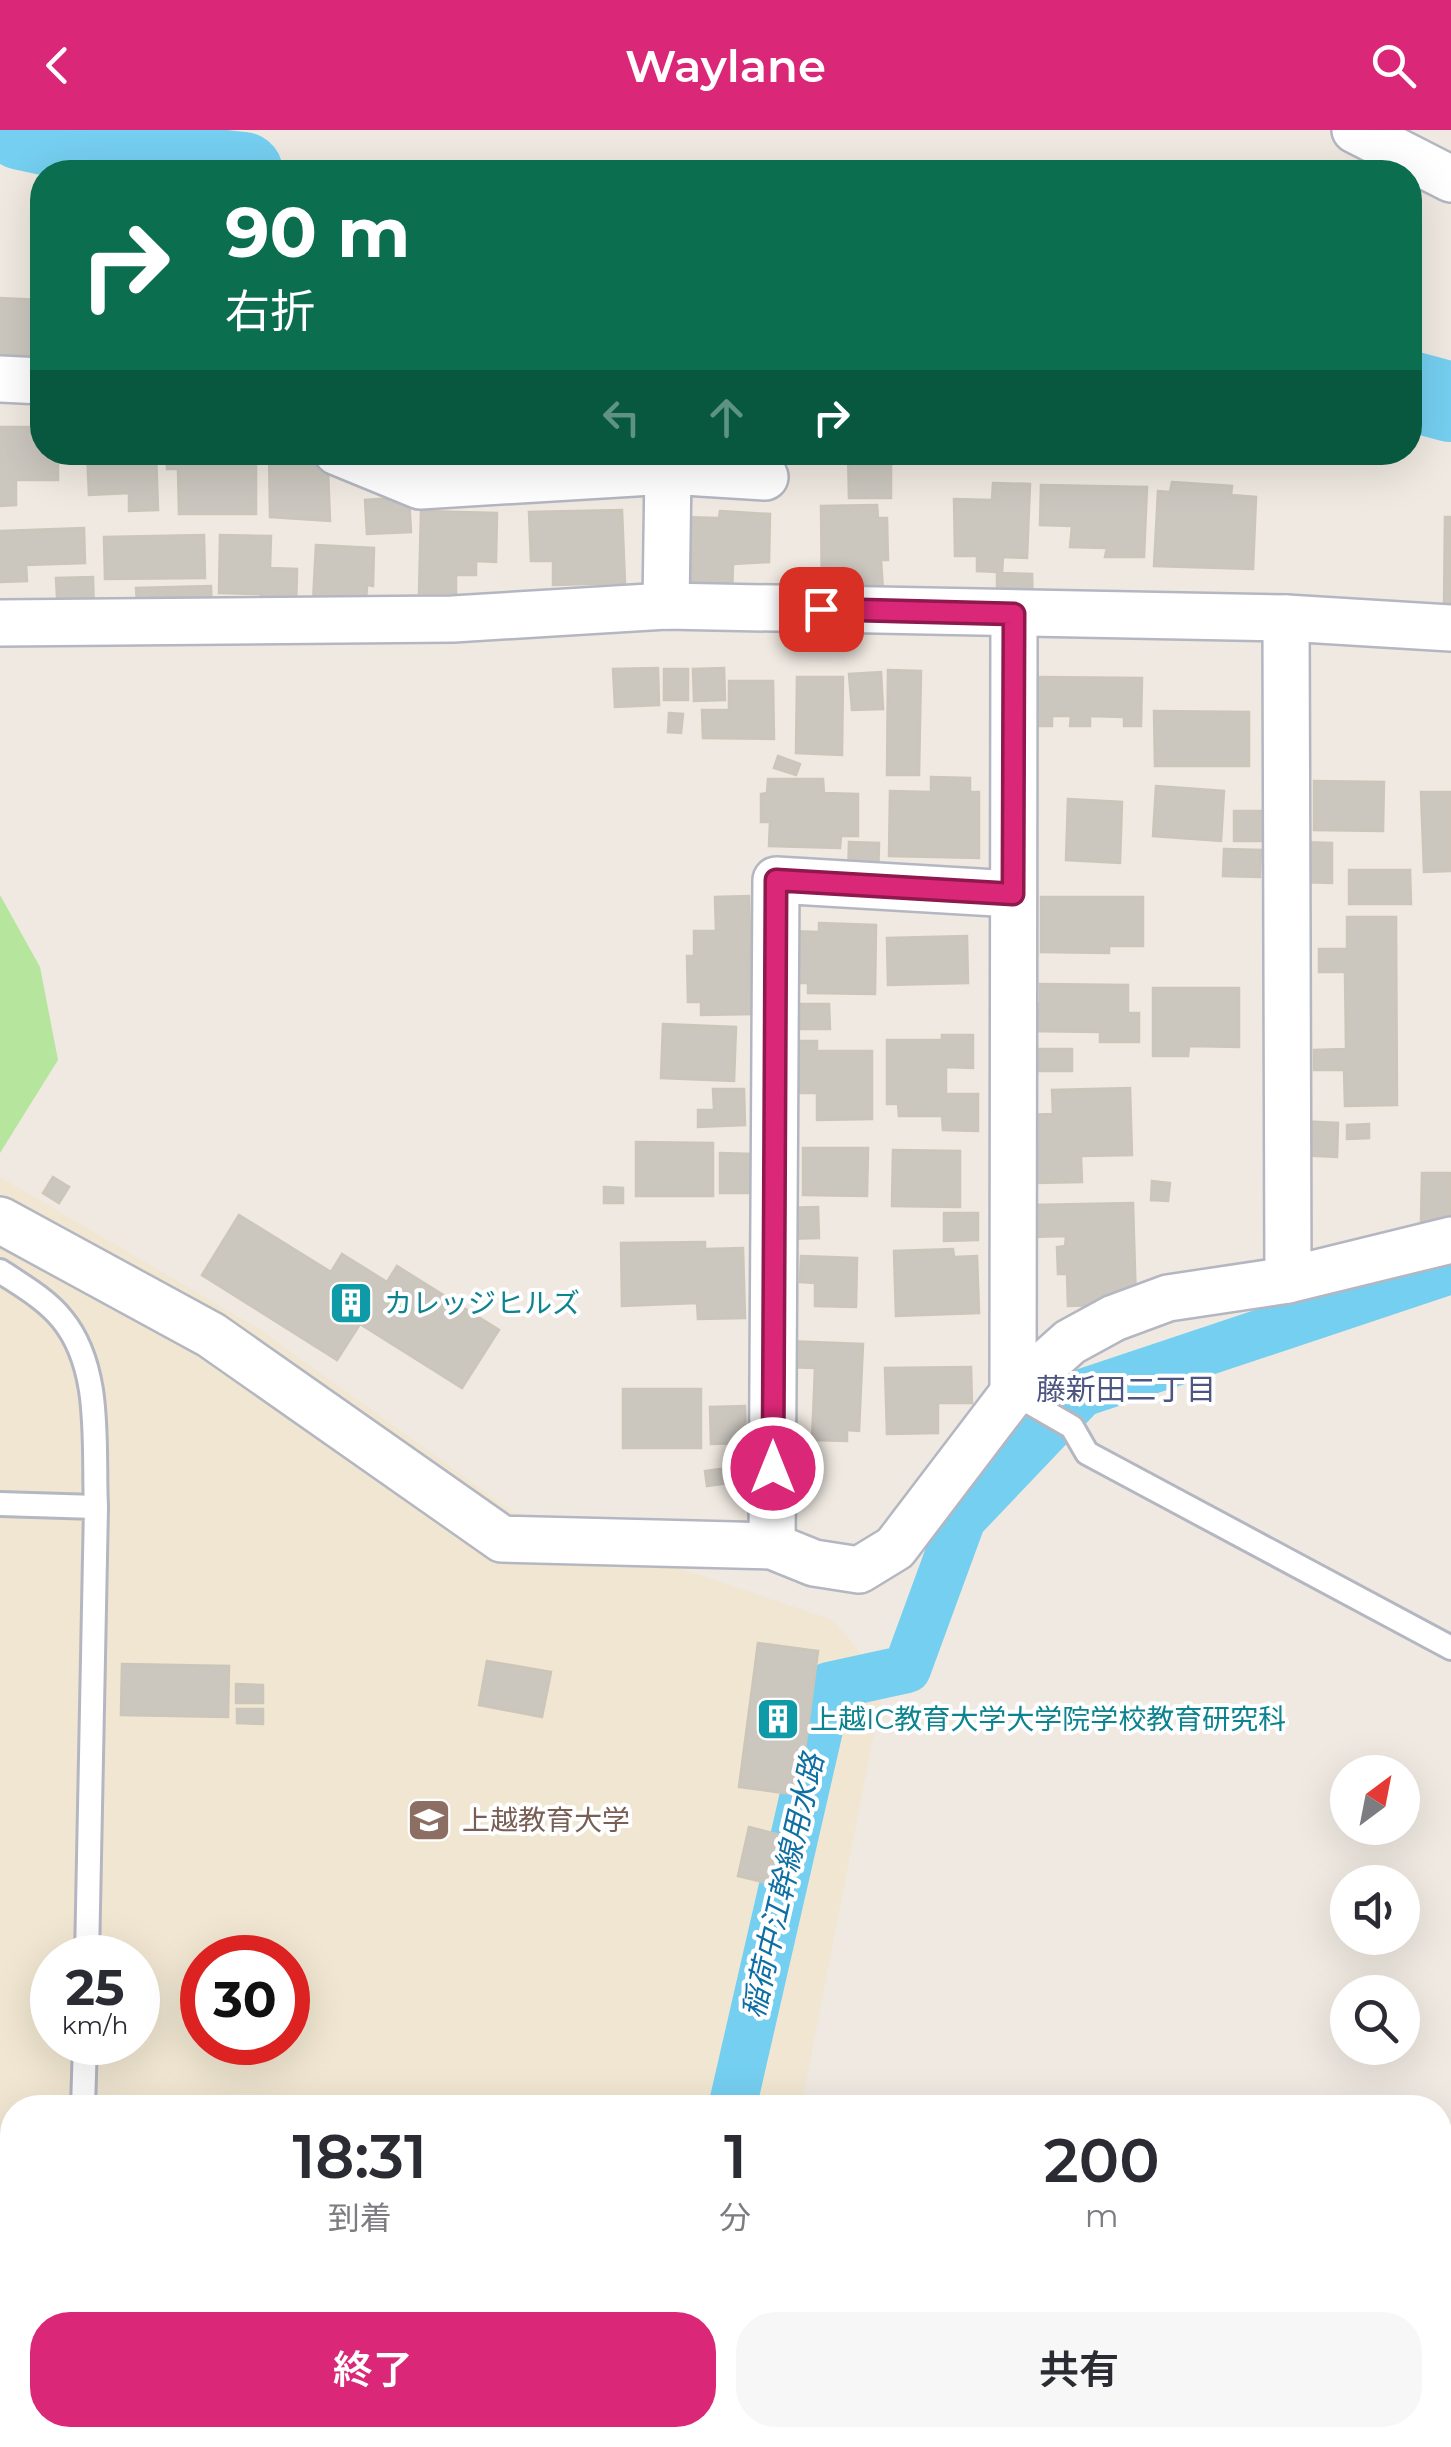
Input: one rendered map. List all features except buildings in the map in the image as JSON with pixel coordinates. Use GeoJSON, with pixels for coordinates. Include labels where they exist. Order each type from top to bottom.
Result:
{"type":"FeatureCollection","features":[{"type":"Feature","properties":{"kind":"street"},"geometry":{"type":"LineString","coordinates":[[1355,130],[1414,160]]}},
{"type":"Feature","properties":{"kind":"street"},"geometry":{"type":"LineString","coordinates":[[1422,164],[1451,179]]}},
{"type":"Feature","properties":{"kind":"street"},"geometry":{"type":"LineString","coordinates":[[0,378],[30,380]]}},
{"type":"Feature","properties":{"kind":"street"},"geometry":{"type":"LineString","coordinates":[[369,465],[420,486],[668,472],[764,476]]}},
{"type":"Feature","properties":{"kind":"street"},"geometry":{"type":"LineString","coordinates":[[666,606],[668,472]]}},
{"type":"Feature","properties":{"kind":"street"},"geometry":{"type":"LineString","coordinates":[[0,623],[454,619],[666,606],[1286,618],[1451,628]]}},
{"type":"Feature","properties":{"kind":"street"},"geometry":{"type":"LineString","coordinates":[[1013,1393],[1014,614]]}},
{"type":"Feature","properties":{"kind":"street"},"geometry":{"type":"LineString","coordinates":[[1286,618],[1288,1280]]}},
{"type":"Feature","properties":{"kind":"street"},"geometry":{"type":"LineString","coordinates":[[772,1546],[776,880],[1013,894]]}},
{"type":"Feature","properties":{"kind":"street"},"geometry":{"type":"LineString","coordinates":[[0,1220],[211,1334],[502,1540],[772,1546],[814,1563],[860,1570],[895,1548],[1013,1393],[1070,1342],[1114,1318],[1168,1298],[1288,1280],[1451,1240]]}},
{"type":"Feature","properties":{"kind":"lane"},"geometry":{"type":"LineString","coordinates":[[0,1271],[62,1318],[84,1356],[91,1391],[96,1508],[87,1935]]}},
{"type":"Feature","properties":{"kind":"lane"},"geometry":{"type":"LineString","coordinates":[[1013,1393],[1072,1427],[1087,1453],[1451,1648]]}},
{"type":"Feature","properties":{"kind":"lane"},"geometry":{"type":"LineString","coordinates":[[0,1504],[96,1508]]}},
{"type":"Feature","properties":{"kind":"lane"},"geometry":{"type":"LineString","coordinates":[[84,2095],[85,2065]]}},
{"type":"Feature","properties":{"kind":"shaded area","name":"上越教育大学"},"geometry":{"type":"Polygon","coordinates":[[[0,1177],[259,1329],[513,1512],[833,1620],[884,1682],[803,2095],[0,2095],[0,1177]]]}},
{"type":"Feature","properties":{"kind":"green space"},"geometry":{"type":"Polygon","coordinates":[[[0,895],[40,967],[58,1060],[0,1153],[0,895]]]}},
{"type":"Feature","properties":{"kind":"waterway"},"geometry":{"type":"LineString","coordinates":[[21,130],[161,160]]}},
{"type":"Feature","properties":{"kind":"waterway"},"geometry":{"type":"LineString","coordinates":[[1422,394],[1451,402]]}},
{"type":"Feature","properties":{"kind":"waterway","name":"稲荷中江幹線用水路"},"geometry":{"type":"LineString","coordinates":[[735,2095],[829,1686],[907,1669],[962,1519],[1082,1393],[1451,1270]]}},
{"type":"Feature","properties":{"kind":"place","name":"カレッジヒルズ"},"geometry":{"type":"Point","coordinates":[351,1303]}},
{"type":"Feature","properties":{"kind":"place","name":"上越IC教育大学大学院学校教育研究科"},"geometry":{"type":"Point","coordinates":[778,1719]}},
{"type":"Feature","properties":{"kind":"place","name":"上越教育大学"},"geometry":{"type":"Point","coordinates":[429,1820]}},
{"type":"Feature","properties":{"kind":"district","name":"藤新田二丁目"},"geometry":{"type":"Point","coordinates":[1126,1389]}},
{"type":"Feature","properties":{"kind":"route"},"geometry":{"type":"LineString","coordinates":[[773,1468],[776,880],[1013,894],[1014,614],[821,609]]}}]}
